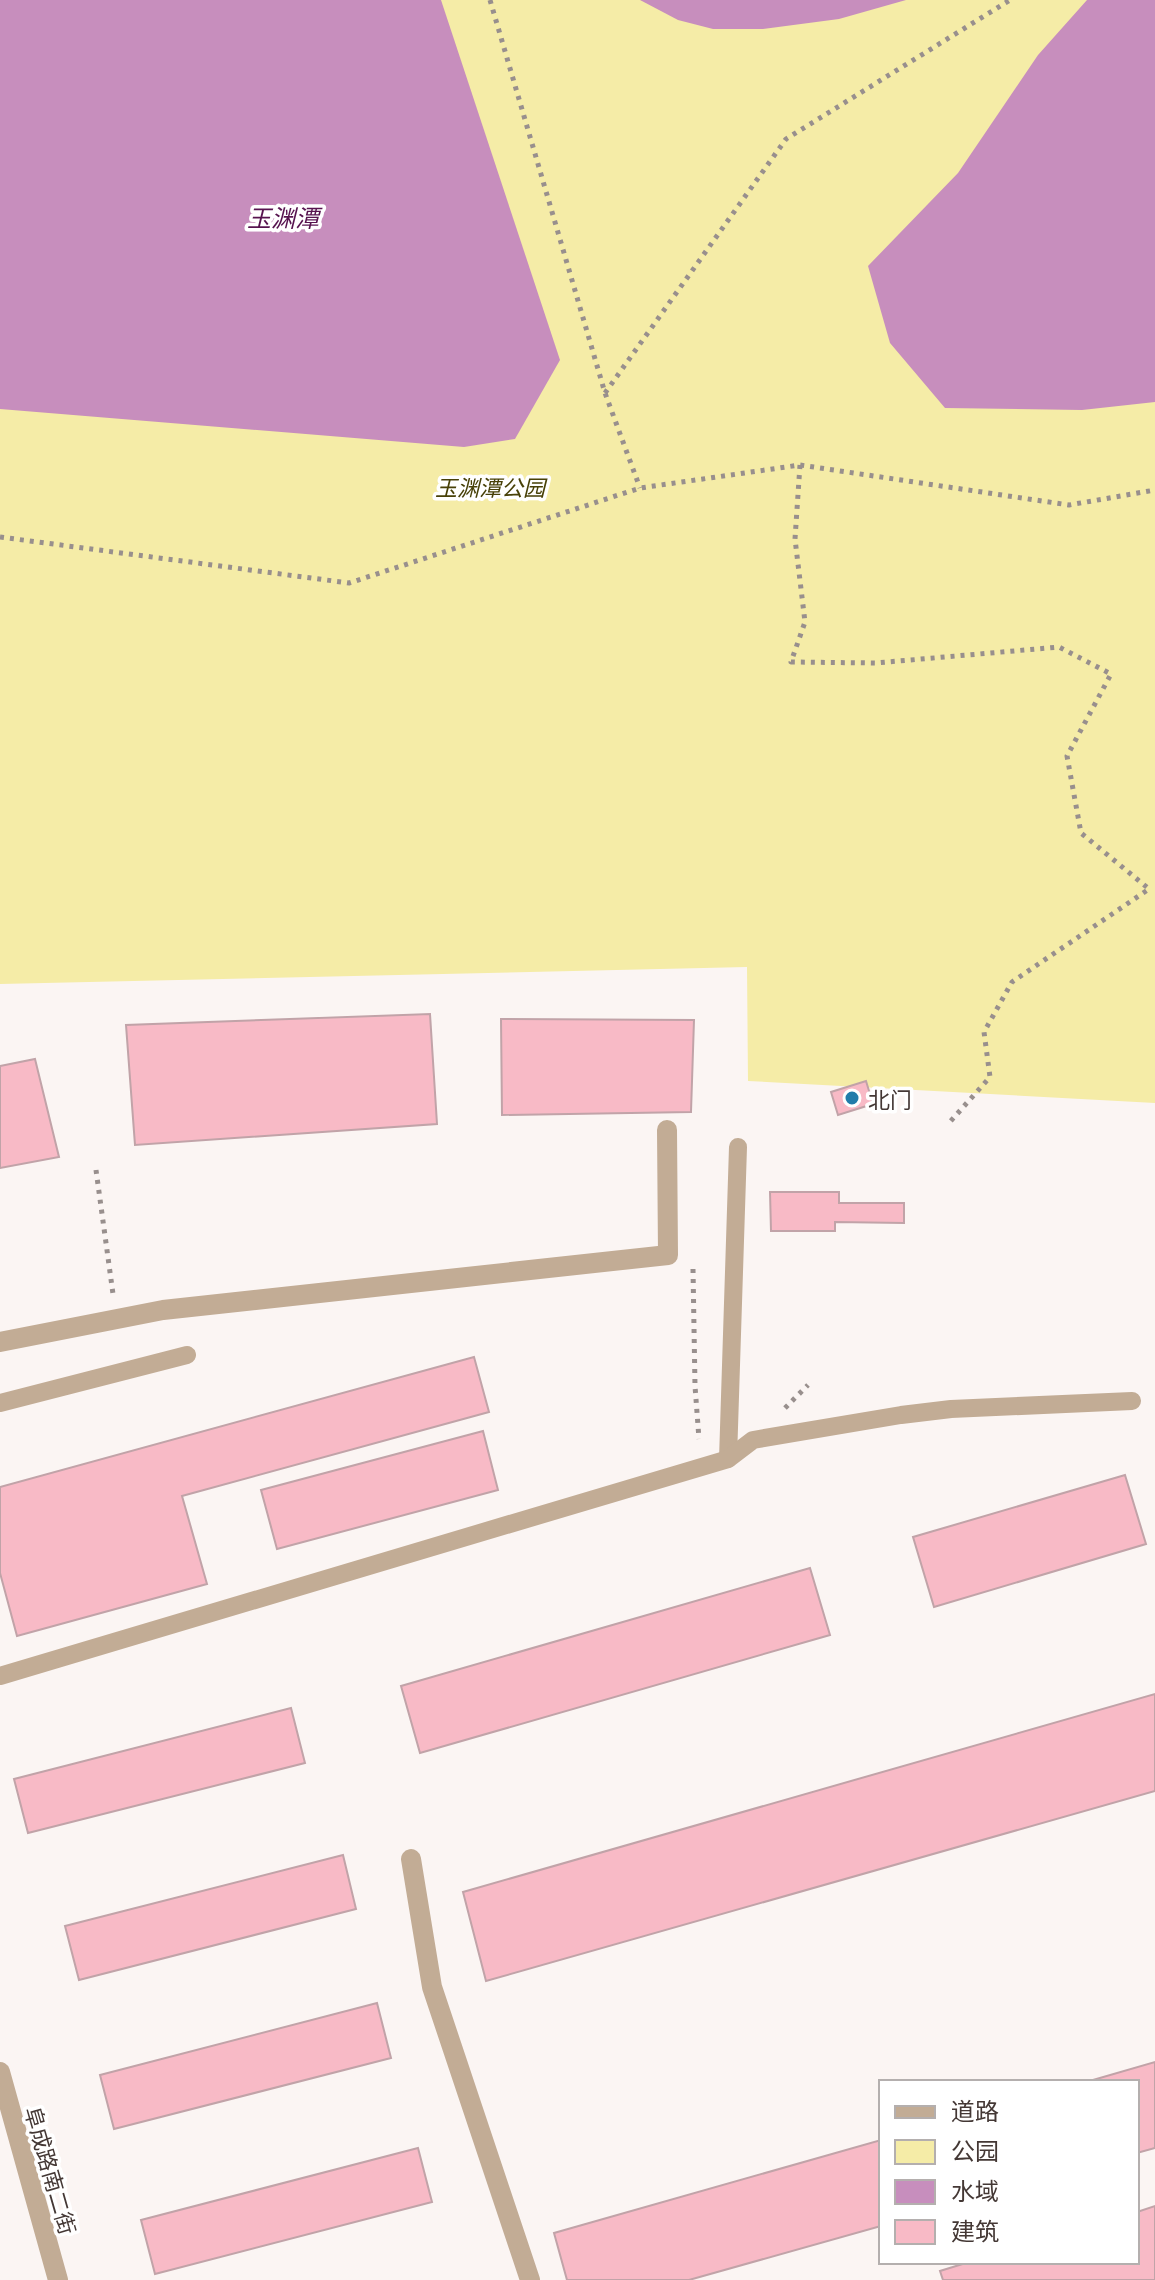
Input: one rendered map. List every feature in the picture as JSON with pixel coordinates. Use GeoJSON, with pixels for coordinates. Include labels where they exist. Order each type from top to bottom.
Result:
{"type":"FeatureCollection","features":[{"type":"Feature","properties":{"kind":"street"},"geometry":{"type":"LineString","coordinates":[[0,1342],[163,1310],[668,1255],[667,1130]]}},
{"type":"Feature","properties":{"kind":"street"},"geometry":{"type":"LineString","coordinates":[[411,1859],[432,1987],[530,2280]]}},
{"type":"Feature","properties":{"kind":"street","name":"阜成路南二街"},"geometry":{"type":"LineString","coordinates":[[0,2072],[58,2280]]}},
{"type":"Feature","properties":{"kind":"lane"},"geometry":{"type":"LineString","coordinates":[[728,1459],[738,1147]]}},
{"type":"Feature","properties":{"kind":"lane"},"geometry":{"type":"LineString","coordinates":[[0,1403],[187,1355]]}},
{"type":"Feature","properties":{"kind":"lane"},"geometry":{"type":"LineString","coordinates":[[0,1676],[701,1468],[728,1459],[753,1440],[951,1409],[1132,1401]]}},
{"type":"Feature","properties":{"kind":"path"},"geometry":{"type":"LineString","coordinates":[[490,0],[605,393],[640,488]]}},
{"type":"Feature","properties":{"kind":"path"},"geometry":{"type":"LineString","coordinates":[[605,393],[786,139],[1010,0]]}},
{"type":"Feature","properties":{"kind":"path"},"geometry":{"type":"LineString","coordinates":[[800,465],[795,539],[805,622],[791,662],[876,663],[1059,647],[1111,674],[1067,756],[1081,833],[1155,894]]}},
{"type":"Feature","properties":{"kind":"path"},"geometry":{"type":"LineString","coordinates":[[0,537],[349,583],[640,488],[800,465],[1069,505],[1155,490]]}},
{"type":"Feature","properties":{"kind":"path"},"geometry":{"type":"LineString","coordinates":[[949,1123],[990,1077],[984,1032],[1012,982],[1149,889]]}},
{"type":"Feature","properties":{"kind":"path"},"geometry":{"type":"LineString","coordinates":[[96,1170],[117,1319]]}},
{"type":"Feature","properties":{"kind":"path"},"geometry":{"type":"LineString","coordinates":[[668,1255],[692,1253],[695,1386],[701,1468]]}},
{"type":"Feature","properties":{"kind":"green space","name":"玉渊潭公园"},"geometry":{"type":"Polygon","coordinates":[[[0,0],[1155,0],[1155,1103],[748,1081],[747,967],[0,984],[0,0]]]}},
{"type":"Feature","properties":{"kind":"water","name":"玉渊潭"},"geometry":{"type":"Polygon","coordinates":[[[0,0],[441,0],[560,360],[515,439],[464,447],[0,409],[0,0]]]}},
{"type":"Feature","properties":{"kind":"water"},"geometry":{"type":"Polygon","coordinates":[[[640,0],[906,0],[839,19],[763,29],[713,29],[678,20],[640,0]]]}},
{"type":"Feature","properties":{"kind":"water"},"geometry":{"type":"Polygon","coordinates":[[[1087,0],[1155,0],[1155,402],[1082,410],[945,408],[890,343],[868,266],[958,173],[1038,55],[1087,0]]]}},
{"type":"Feature","properties":{"kind":"building"},"geometry":{"type":"Polygon","coordinates":[[[430,1014],[437,1124],[135,1145],[126,1025],[430,1014]]]}},
{"type":"Feature","properties":{"kind":"building"},"geometry":{"type":"Polygon","coordinates":[[[501,1019],[694,1020],[691,1112],[502,1115],[501,1019]]]}},
{"type":"Feature","properties":{"kind":"building"},"geometry":{"type":"Polygon","coordinates":[[[35,1059],[59,1157],[0,1168],[0,1066],[35,1059]]]}},
{"type":"Feature","properties":{"kind":"building","name":"北门"},"geometry":{"type":"Polygon","coordinates":[[[866,1081],[873,1104],[838,1115],[831,1092],[866,1081]]]}},
{"type":"Feature","properties":{"kind":"building"},"geometry":{"type":"Polygon","coordinates":[[[770,1192],[839,1192],[839,1203],[904,1203],[904,1223],[835,1222],[835,1231],[771,1231],[770,1192]]]}},
{"type":"Feature","properties":{"kind":"building"},"geometry":{"type":"Polygon","coordinates":[[[474,1357],[489,1412],[182,1496],[207,1584],[17,1636],[0,1573],[0,1487],[474,1357]]]}},
{"type":"Feature","properties":{"kind":"building"},"geometry":{"type":"Polygon","coordinates":[[[483,1431],[498,1490],[277,1549],[261,1490],[483,1431]]]}},
{"type":"Feature","properties":{"kind":"building"},"geometry":{"type":"Polygon","coordinates":[[[1125,1475],[1146,1544],[934,1607],[913,1537],[1125,1475]]]}},
{"type":"Feature","properties":{"kind":"building"},"geometry":{"type":"Polygon","coordinates":[[[810,1568],[830,1635],[420,1753],[401,1686],[810,1568]]]}},
{"type":"Feature","properties":{"kind":"building"},"geometry":{"type":"Polygon","coordinates":[[[1155,1694],[1155,1791],[486,1981],[463,1892],[1155,1694]]]}},
{"type":"Feature","properties":{"kind":"building"},"geometry":{"type":"Polygon","coordinates":[[[291,1708],[305,1763],[28,1833],[14,1779],[291,1708]]]}},
{"type":"Feature","properties":{"kind":"building"},"geometry":{"type":"Polygon","coordinates":[[[343,1855],[356,1909],[79,1980],[65,1926],[343,1855]]]}},
{"type":"Feature","properties":{"kind":"building"},"geometry":{"type":"Polygon","coordinates":[[[377,2003],[391,2058],[114,2129],[100,2075],[377,2003]]]}},
{"type":"Feature","properties":{"kind":"building"},"geometry":{"type":"Polygon","coordinates":[[[1155,2062],[1155,2148],[1139,2152],[1139,2080],[1093,2080],[1155,2062]]]}},
{"type":"Feature","properties":{"kind":"building"},"geometry":{"type":"Polygon","coordinates":[[[879,2141],[879,2227],[689,2280],[567,2280],[554,2233],[879,2141]]]}},
{"type":"Feature","properties":{"kind":"building"},"geometry":{"type":"Polygon","coordinates":[[[418,2148],[432,2202],[155,2274],[141,2220],[418,2148]]]}},
{"type":"Feature","properties":{"kind":"building"},"geometry":{"type":"Polygon","coordinates":[[[1155,2206],[1155,2280],[943,2280],[940,2271],[963,2264],[1139,2264],[1139,2211],[1155,2206]]]}},
{"type":"Feature","properties":{"kind":"place","name":"北门"},"geometry":{"type":"Point","coordinates":[852,1098]}}]}
